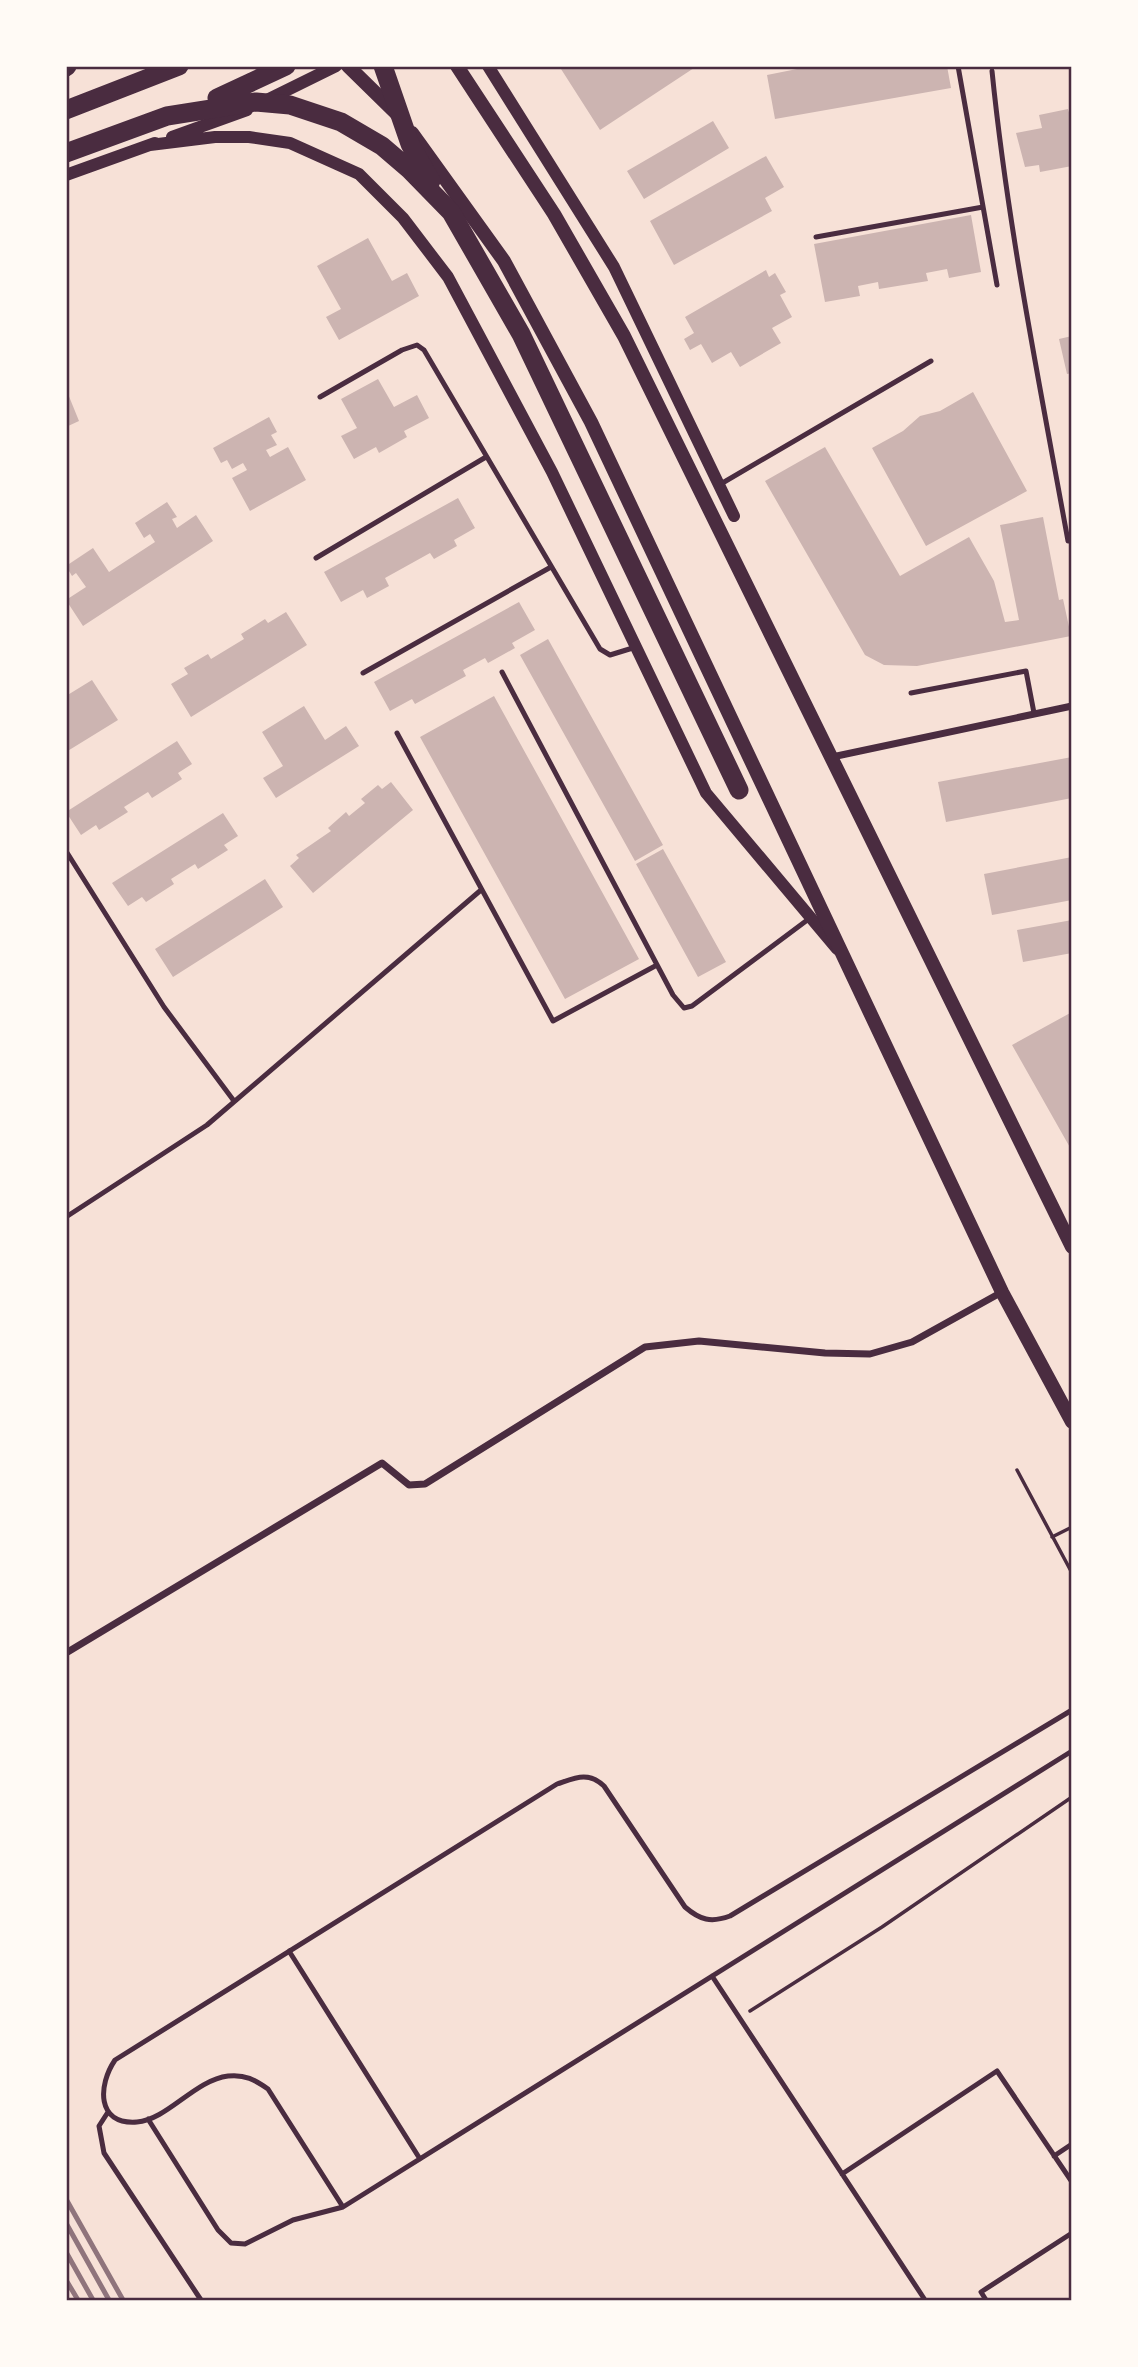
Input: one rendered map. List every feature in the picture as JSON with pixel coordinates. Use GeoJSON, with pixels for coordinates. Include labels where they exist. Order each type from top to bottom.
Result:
{"type":"FeatureCollection","features":[{"type":"Feature","properties":{"kind":"highway"},"geometry":{"type":"LineString","coordinates":[[66,110],[179,66]]}},
{"type":"Feature","properties":{"kind":"highway"},"geometry":{"type":"LineString","coordinates":[[66,153],[237,92],[286,66]]}},
{"type":"Feature","properties":{"kind":"highway"},"geometry":{"type":"LineString","coordinates":[[383,66],[410,144],[521,334],[739,790]]}},
{"type":"Feature","properties":{"kind":"highway"},"geometry":{"type":"LineString","coordinates":[[167,116],[256,102],[290,105],[317,112],[341,122],[382,146],[451,212]]}},
{"type":"Feature","properties":{"kind":"main road"},"geometry":{"type":"LineString","coordinates":[[348,66],[392,107],[458,193],[504,261],[535,316],[597,435],[1002,1292],[1072,1422]]}},
{"type":"Feature","properties":{"kind":"main road"},"geometry":{"type":"LineString","coordinates":[[457,66],[513,149],[594,280],[647,382],[1072,1247]]}},
{"type":"Feature","properties":{"kind":"street"},"geometry":{"type":"LineString","coordinates":[[66,175],[246,110],[336,66]]}},
{"type":"Feature","properties":{"kind":"street"},"geometry":{"type":"LineString","coordinates":[[488,66],[614,267],[734,516]]}},
{"type":"Feature","properties":{"kind":"street"},"geometry":{"type":"LineString","coordinates":[[150,145],[215,136],[249,137],[290,143],[359,174],[403,218],[448,277],[552,472],[706,793],[843,956]]}},
{"type":"Feature","properties":{"kind":"street"},"geometry":{"type":"LineString","coordinates":[[832,757],[1072,706]]}},
{"type":"Feature","properties":{"kind":"street"},"geometry":{"type":"LineString","coordinates":[[66,1653],[382,1463],[409,1485],[425,1484],[645,1348],[699,1341],[825,1353],[870,1353],[912,1342],[1002,1292]]}},
{"type":"Feature","properties":{"kind":"lane"},"geometry":{"type":"LineString","coordinates":[[958,66],[997,285]]}},
{"type":"Feature","properties":{"kind":"lane"},"geometry":{"type":"LineString","coordinates":[[992,71],[1000,141],[1043,403],[1068,541],[1072,541]]}},
{"type":"Feature","properties":{"kind":"lane"},"geometry":{"type":"LineString","coordinates":[[816,237],[983,207]]}},
{"type":"Feature","properties":{"kind":"lane"},"geometry":{"type":"LineString","coordinates":[[320,397],[402,350],[417,345],[424,350],[600,649],[611,655],[636,647]]}},
{"type":"Feature","properties":{"kind":"lane"},"geometry":{"type":"LineString","coordinates":[[718,485],[931,361]]}},
{"type":"Feature","properties":{"kind":"lane"},"geometry":{"type":"LineString","coordinates":[[316,558],[486,457]]}},
{"type":"Feature","properties":{"kind":"lane"},"geometry":{"type":"LineString","coordinates":[[363,673],[551,567]]}},
{"type":"Feature","properties":{"kind":"lane"},"geometry":{"type":"LineString","coordinates":[[911,693],[1026,671],[1034,713]]}},
{"type":"Feature","properties":{"kind":"lane"},"geometry":{"type":"LineString","coordinates":[[502,672],[673,995],[684,1008],[692,1006],[810,918]]}},
{"type":"Feature","properties":{"kind":"lane"},"geometry":{"type":"LineString","coordinates":[[397,733],[553,1021],[657,965]]}},
{"type":"Feature","properties":{"kind":"lane"},"geometry":{"type":"LineString","coordinates":[[66,851],[164,1007],[234,1101]]}},
{"type":"Feature","properties":{"kind":"lane"},"geometry":{"type":"LineString","coordinates":[[66,1217],[207,1125],[481,890]]}},
{"type":"Feature","properties":{"kind":"lane"},"geometry":{"type":"LineString","coordinates":[[343,2207],[268,2089],[249,2077],[227,2076],[195,2088],[148,2119],[121,2121],[108,2112],[102,2091],[104,2077],[115,2060],[556,1784],[582,1776],[594,1777],[604,1786],[685,1907],[696,1917],[714,1922],[730,1916],[1072,1710]]}},
{"type":"Feature","properties":{"kind":"lane"},"geometry":{"type":"LineString","coordinates":[[148,2119],[218,2230],[231,2243],[245,2244],[293,2220],[343,2207],[1072,1751]]}},
{"type":"Feature","properties":{"kind":"lane"},"geometry":{"type":"LineString","coordinates":[[289,1951],[420,2159]]}},
{"type":"Feature","properties":{"kind":"lane"},"geometry":{"type":"LineString","coordinates":[[712,1976],[925,2301]]}},
{"type":"Feature","properties":{"kind":"lane"},"geometry":{"type":"LineString","coordinates":[[842,2174],[997,2071],[1072,2182]]}},
{"type":"Feature","properties":{"kind":"lane"},"geometry":{"type":"LineString","coordinates":[[108,2112],[99,2126],[104,2153],[201,2301]]}},
{"type":"Feature","properties":{"kind":"lane"},"geometry":{"type":"LineString","coordinates":[[1054,2156],[1072,2144]]}},
{"type":"Feature","properties":{"kind":"lane"},"geometry":{"type":"LineString","coordinates":[[986,2301],[981,2292],[1072,2233]]}},
{"type":"Feature","properties":{"kind":"path"},"geometry":{"type":"LineString","coordinates":[[1017,1470],[1072,1573]]}},
{"type":"Feature","properties":{"kind":"path"},"geometry":{"type":"LineString","coordinates":[[1052,1537],[1072,1527]]}},
{"type":"Feature","properties":{"kind":"path"},"geometry":{"type":"LineString","coordinates":[[739,2018],[882,1927],[1072,1797]]}},
{"type":"Feature","properties":{"kind":"building"},"geometry":{"type":"Polygon","coordinates":[[[565,66],[697,66],[600,130],[561,69],[565,66]]]}},
{"type":"Feature","properties":{"kind":"building"},"geometry":{"type":"Polygon","coordinates":[[[797,66],[947,66],[951,88],[775,119],[767,75],[797,69],[797,66]]]}},
{"type":"Feature","properties":{"kind":"building"},"geometry":{"type":"Polygon","coordinates":[[[1068,109],[1072,122],[1072,166],[1040,172],[1039,165],[1025,167],[1016,133],[1042,128],[1039,115],[1068,109]]]}},
{"type":"Feature","properties":{"kind":"building"},"geometry":{"type":"Polygon","coordinates":[[[713,121],[729,148],[644,199],[627,171],[713,121]]]}},
{"type":"Feature","properties":{"kind":"building"},"geometry":{"type":"Polygon","coordinates":[[[766,156],[784,187],[765,198],[772,211],[674,265],[650,221],[766,156]]]}},
{"type":"Feature","properties":{"kind":"building"},"geometry":{"type":"Polygon","coordinates":[[[971,215],[981,272],[949,278],[947,269],[926,273],[928,281],[879,289],[878,282],[858,286],[860,296],[825,302],[814,244],[971,215]]]}},
{"type":"Feature","properties":{"kind":"building"},"geometry":{"type":"Polygon","coordinates":[[[368,238],[392,281],[407,273],[419,296],[339,340],[326,317],[341,309],[317,266],[368,238]]]}},
{"type":"Feature","properties":{"kind":"building"},"geometry":{"type":"Polygon","coordinates":[[[766,270],[769,277],[775,273],[786,292],[780,295],[792,317],[772,328],[781,343],[740,367],[731,352],[712,363],[701,344],[690,350],[684,339],[694,333],[685,317],[766,270]]]}},
{"type":"Feature","properties":{"kind":"building"},"geometry":{"type":"Polygon","coordinates":[[[1072,336],[1072,373],[1067,374],[1059,339],[1072,336]]]}},
{"type":"Feature","properties":{"kind":"building"},"geometry":{"type":"Polygon","coordinates":[[[378,379],[394,407],[417,395],[429,418],[404,431],[407,437],[379,453],[376,447],[354,459],[341,436],[357,428],[341,399],[378,379]]]}},
{"type":"Feature","properties":{"kind":"building"},"geometry":{"type":"Polygon","coordinates":[[[66,389],[79,421],[66,427],[66,389]]]}},
{"type":"Feature","properties":{"kind":"building"},"geometry":{"type":"Polygon","coordinates":[[[973,392],[1027,491],[926,546],[872,448],[903,431],[920,416],[940,411],[973,392]]]}},
{"type":"Feature","properties":{"kind":"building"},"geometry":{"type":"Polygon","coordinates":[[[269,417],[277,432],[271,435],[277,445],[266,450],[270,457],[288,447],[306,480],[250,511],[232,478],[247,470],[243,463],[232,469],[227,460],[221,463],[213,448],[269,417]]]}},
{"type":"Feature","properties":{"kind":"building"},"geometry":{"type":"Polygon","coordinates":[[[825,447],[900,576],[969,537],[994,581],[1005,622],[1019,620],[1000,525],[1043,517],[1059,600],[1063,599],[1071,636],[917,666],[884,665],[865,655],[765,481],[825,447]]]}},
{"type":"Feature","properties":{"kind":"building"},"geometry":{"type":"Polygon","coordinates":[[[458,498],[475,528],[454,540],[457,546],[434,559],[430,553],[385,578],[389,586],[367,598],[363,590],[341,602],[324,572],[458,498]]]}},
{"type":"Feature","properties":{"kind":"building"},"geometry":{"type":"Polygon","coordinates":[[[167,502],[177,517],[172,519],[177,528],[196,515],[213,541],[83,626],[66,600],[86,587],[76,573],[72,576],[66,566],[93,548],[109,572],[155,542],[150,534],[144,538],[135,523],[167,502]]]}},
{"type":"Feature","properties":{"kind":"building"},"geometry":{"type":"Polygon","coordinates":[[[519,602],[535,630],[512,643],[515,648],[488,663],[485,658],[463,670],[466,676],[415,704],[412,699],[390,711],[374,682],[519,602]]]}},
{"type":"Feature","properties":{"kind":"building"},"geometry":{"type":"Polygon","coordinates":[[[286,612],[307,645],[191,717],[171,684],[188,674],[184,668],[208,654],[211,659],[244,639],[241,634],[265,619],[268,623],[286,612]]]}},
{"type":"Feature","properties":{"kind":"building"},"geometry":{"type":"Polygon","coordinates":[[[548,639],[663,845],[635,861],[520,655],[548,639]]]}},
{"type":"Feature","properties":{"kind":"building"},"geometry":{"type":"Polygon","coordinates":[[[92,680],[118,720],[66,752],[66,696],[92,680]]]}},
{"type":"Feature","properties":{"kind":"building"},"geometry":{"type":"Polygon","coordinates":[[[494,696],[639,959],[565,999],[420,737],[494,696]]]}},
{"type":"Feature","properties":{"kind":"building"},"geometry":{"type":"Polygon","coordinates":[[[304,706],[325,740],[346,726],[359,746],[276,798],[263,778],[283,766],[262,732],[304,706]]]}},
{"type":"Feature","properties":{"kind":"building"},"geometry":{"type":"Polygon","coordinates":[[[177,741],[192,764],[178,773],[182,779],[152,798],[148,792],[124,807],[128,812],[99,830],[96,825],[81,835],[66,812],[177,741]]]}},
{"type":"Feature","properties":{"kind":"building"},"geometry":{"type":"Polygon","coordinates":[[[1072,757],[1072,798],[946,822],[938,782],[1072,757]]]}},
{"type":"Feature","properties":{"kind":"building"},"geometry":{"type":"Polygon","coordinates":[[[391,782],[413,810],[313,893],[290,866],[299,858],[296,855],[331,831],[328,828],[346,812],[349,816],[365,803],[361,799],[378,785],[382,789],[391,782]]]}},
{"type":"Feature","properties":{"kind":"building"},"geometry":{"type":"Polygon","coordinates":[[[223,813],[238,836],[224,845],[228,850],[198,869],[195,864],[171,879],[174,884],[146,902],[142,897],[128,906],[112,883],[223,813]]]}},
{"type":"Feature","properties":{"kind":"building"},"geometry":{"type":"Polygon","coordinates":[[[663,849],[726,962],[698,977],[636,864],[663,849]]]}},
{"type":"Feature","properties":{"kind":"building"},"geometry":{"type":"Polygon","coordinates":[[[1072,857],[1072,900],[992,915],[984,874],[1072,857]]]}},
{"type":"Feature","properties":{"kind":"building"},"geometry":{"type":"Polygon","coordinates":[[[265,879],[283,907],[173,977],[155,949],[265,879]]]}},
{"type":"Feature","properties":{"kind":"building"},"geometry":{"type":"Polygon","coordinates":[[[1072,920],[1072,953],[1023,962],[1017,930],[1072,920]]]}},
{"type":"Feature","properties":{"kind":"building"},"geometry":{"type":"Polygon","coordinates":[[[1072,1012],[1072,1151],[1012,1045],[1072,1012]]]}},
{"type":"Feature","properties":{"kind":"railway"},"geometry":{"type":"LineString","coordinates":[[66,2199],[123,2300]]}},
{"type":"Feature","properties":{"kind":"railway"},"geometry":{"type":"LineString","coordinates":[[66,2223],[109,2300]]}},
{"type":"Feature","properties":{"kind":"railway"},"geometry":{"type":"LineString","coordinates":[[66,2252],[93,2300]]}},
{"type":"Feature","properties":{"kind":"railway"},"geometry":{"type":"LineString","coordinates":[[66,2280],[78,2300]]}}]}
